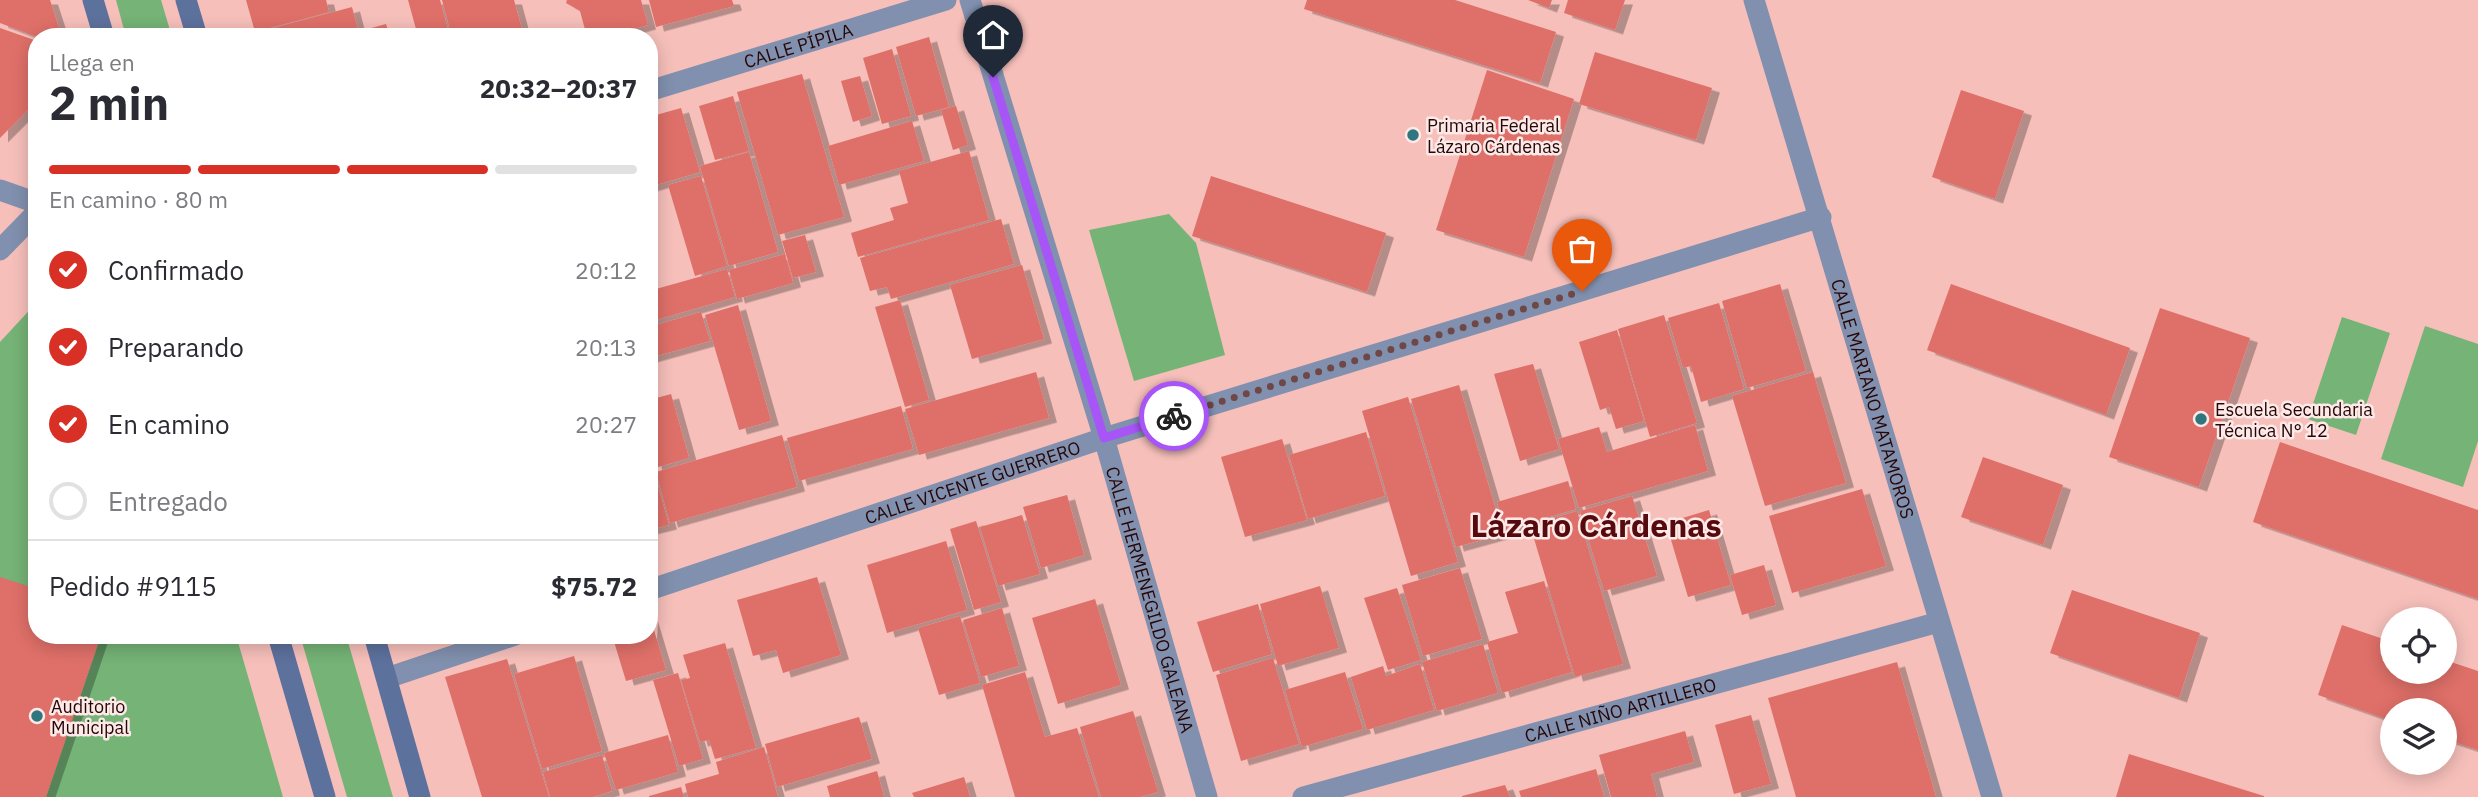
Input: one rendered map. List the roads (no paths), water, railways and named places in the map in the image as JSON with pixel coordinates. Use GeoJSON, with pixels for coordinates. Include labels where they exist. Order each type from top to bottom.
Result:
{"type":"FeatureCollection","features":[{"type":"Feature","properties":{"kind":"street"},"geometry":{"type":"LineString","coordinates":[[93,0],[101,28]]}},
{"type":"Feature","properties":{"kind":"street"},"geometry":{"type":"LineString","coordinates":[[186,0],[194,28]]}},
{"type":"Feature","properties":{"kind":"street","name":"CALLE PÍPILA"},"geometry":{"type":"LineString","coordinates":[[658,88],[946,0]]}},
{"type":"Feature","properties":{"kind":"street","name":"CALLE HERMENEGILDO GALEANA"},"geometry":{"type":"LineString","coordinates":[[970,0],[1104,438],[1207,797]]}},
{"type":"Feature","properties":{"kind":"street","name":"CALLE MARIANO MATAMOROS"},"geometry":{"type":"LineString","coordinates":[[1754,0],[1821,217],[1992,797]]}},
{"type":"Feature","properties":{"kind":"street"},"geometry":{"type":"LineString","coordinates":[[0,190],[28,200]]}},
{"type":"Feature","properties":{"kind":"street","name":"CALLE VICENTE GUERRERO"},"geometry":{"type":"LineString","coordinates":[[658,587],[1104,438],[1821,217]]}},
{"type":"Feature","properties":{"kind":"street"},"geometry":{"type":"LineString","coordinates":[[0,250],[28,221]]}},
{"type":"Feature","properties":{"kind":"street","name":"CALLE NIÑO ARTILLERO"},"geometry":{"type":"LineString","coordinates":[[1303,797],[1939,622]]}},
{"type":"Feature","properties":{"kind":"street"},"geometry":{"type":"LineString","coordinates":[[281,644],[325,797]]}},
{"type":"Feature","properties":{"kind":"street"},"geometry":{"type":"LineString","coordinates":[[377,644],[420,797]]}},
{"type":"Feature","properties":{"kind":"street"},"geometry":{"type":"LineString","coordinates":[[387,678],[488,644]]}},
{"type":"Feature","properties":{"kind":"place","name":"Primaria Federal Lázaro Cárdenas"},"geometry":{"type":"Point","coordinates":[1413,135]}},
{"type":"Feature","properties":{"kind":"place","name":"Escuela Secundaria Técnica N° 12"},"geometry":{"type":"Point","coordinates":[2201,419]}},
{"type":"Feature","properties":{"kind":"place","name":"Auditorio Municipal"},"geometry":{"type":"Point","coordinates":[37,716]}},
{"type":"Feature","properties":{"kind":"district","name":"Lázaro Cárdenas"},"geometry":{"type":"Point","coordinates":[1596,525]}}]}
